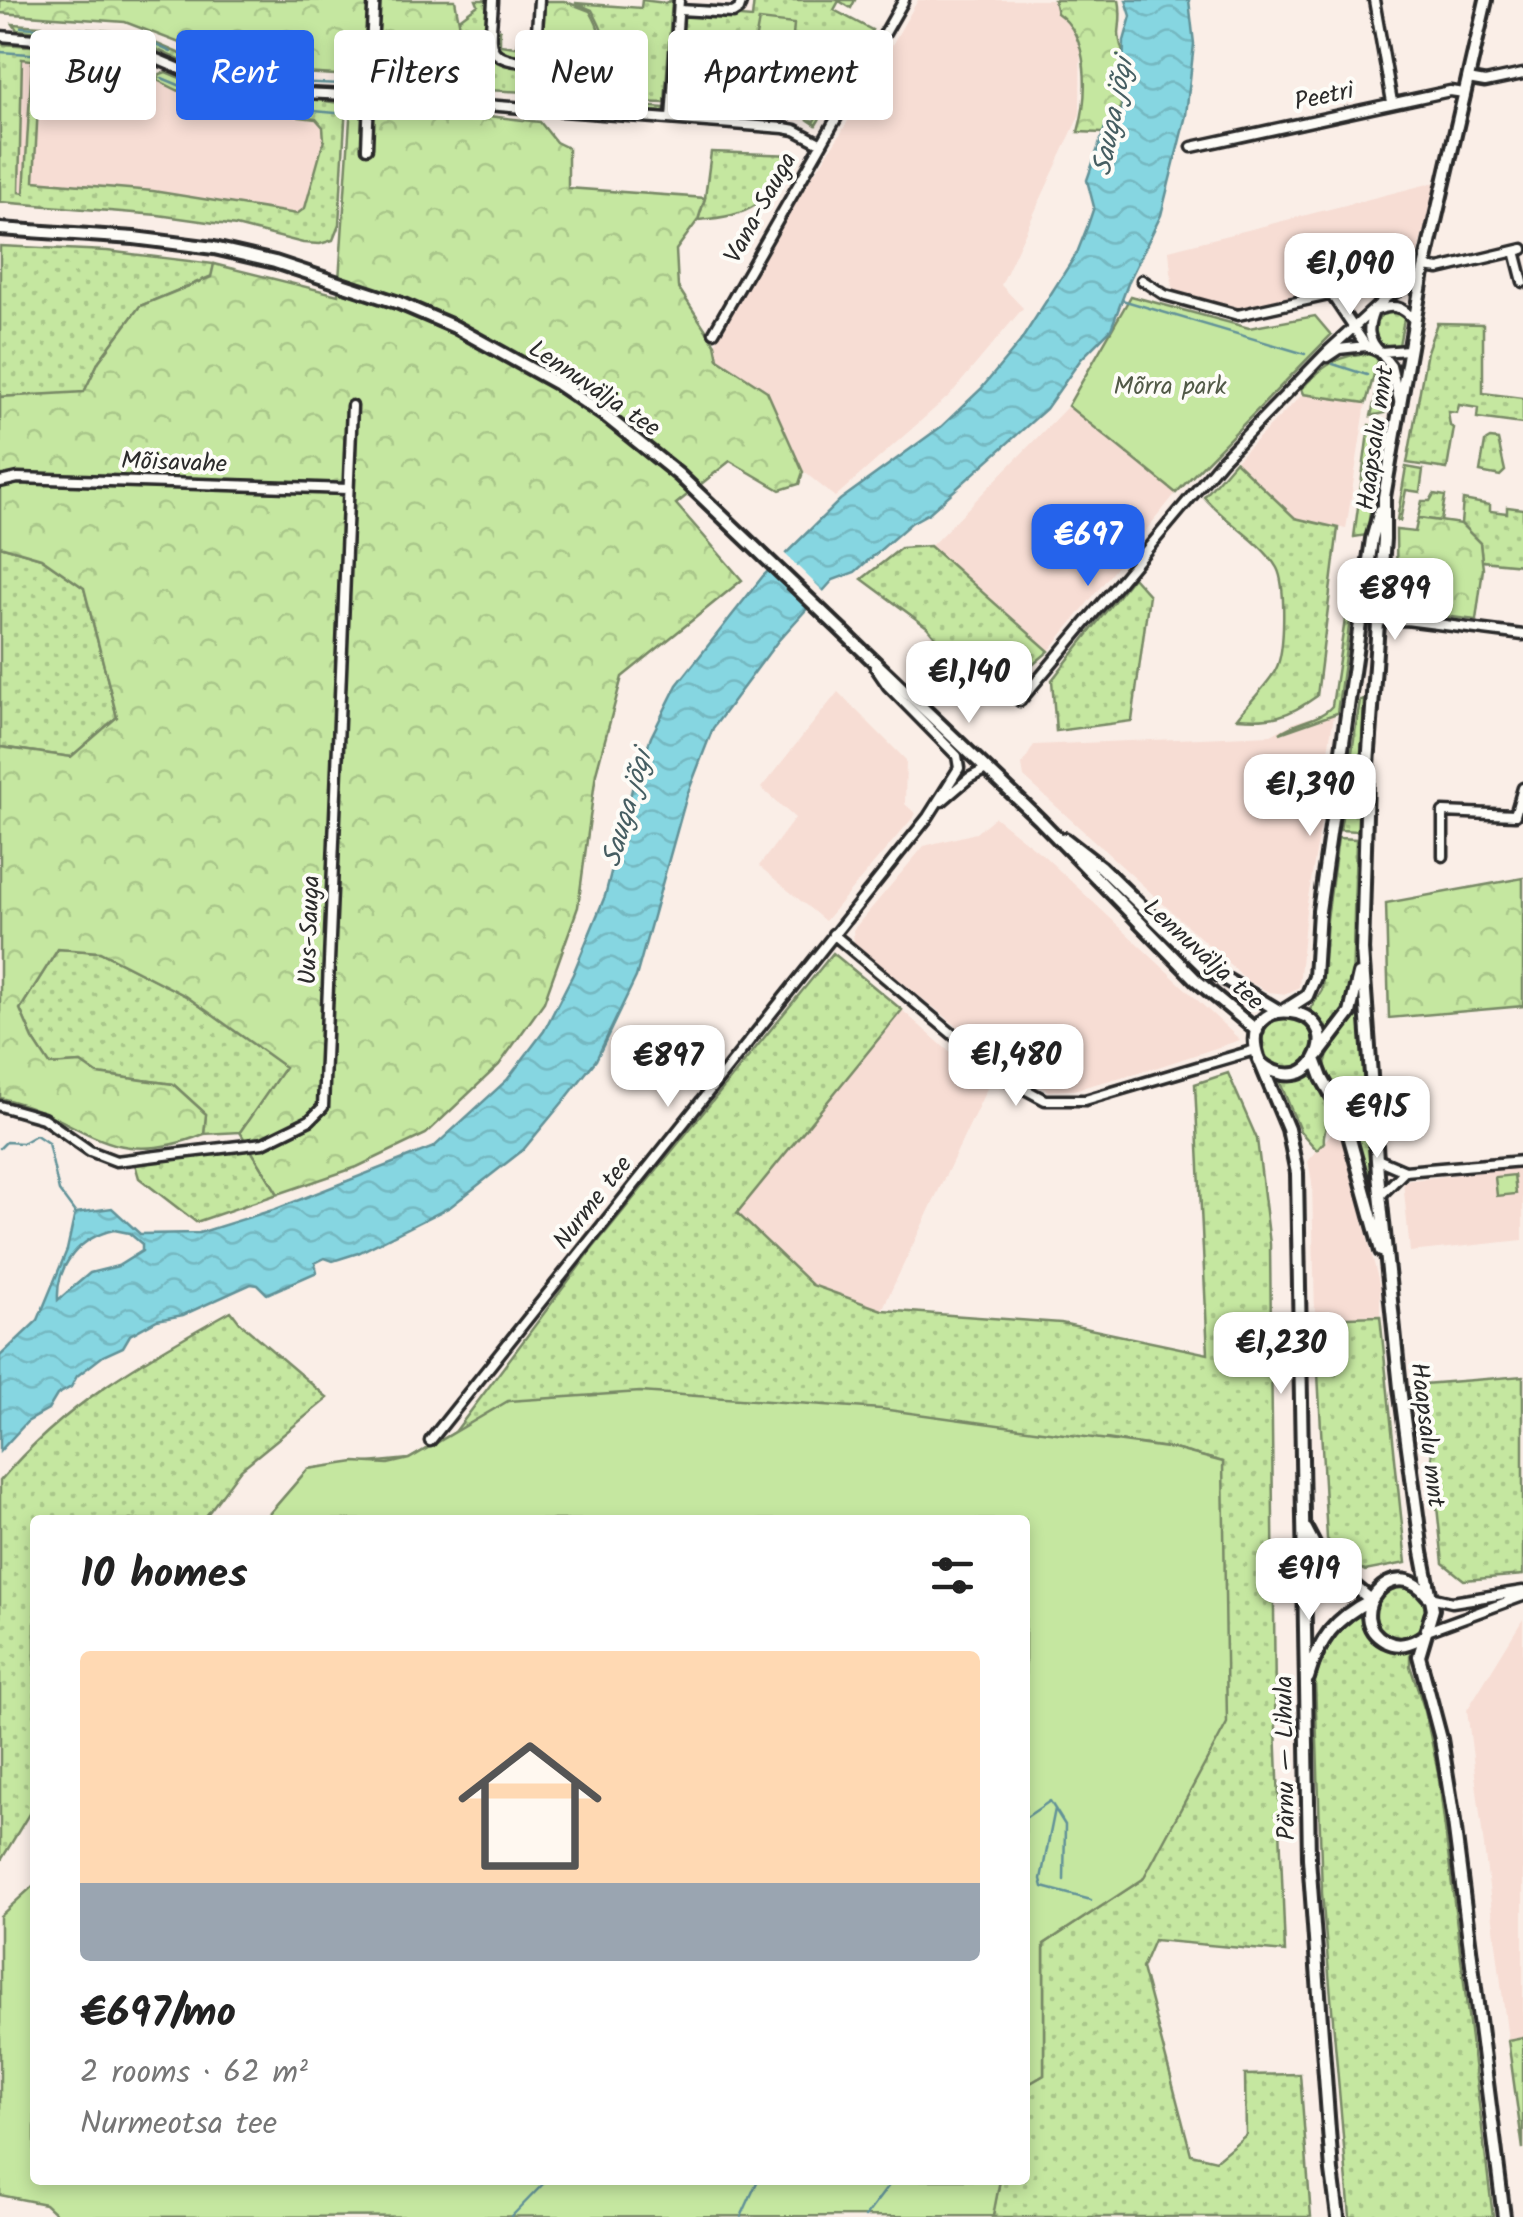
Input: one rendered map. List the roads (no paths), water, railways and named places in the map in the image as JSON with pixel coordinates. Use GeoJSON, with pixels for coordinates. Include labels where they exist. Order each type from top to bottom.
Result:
{"type":"FeatureCollection","features":[{"type":"Feature","properties":{"kind":"main road","name":"Haapsalu mnt"},"geometry":{"type":"LineString","coordinates":[[1362,948],[1367,779],[1384,497],[1423,272],[1486,0]]}},
{"type":"Feature","properties":{"kind":"main road","name":"Lennuvälja tee"},"geometry":{"type":"LineString","coordinates":[[0,229],[134,238],[214,248],[275,262],[399,302],[506,354],[607,417],[679,474],[1040,820],[1145,931],[1256,1031]]}},
{"type":"Feature","properties":{"kind":"main road"},"geometry":{"type":"LineString","coordinates":[[1362,948],[1350,1013],[1305,1070],[1287,1075],[1275,1073],[1261,1063],[1255,1050],[1256,1031],[1266,1018],[1308,996],[1315,977],[1319,911],[1370,552],[1384,497]]}},
{"type":"Feature","properties":{"kind":"main road","name":"Lennuvälja tee"},"geometry":{"type":"LineString","coordinates":[[1040,820],[1101,867],[1202,965],[1282,1011]]}},
{"type":"Feature","properties":{"kind":"main road"},"geometry":{"type":"LineString","coordinates":[[1362,948],[1389,1278]]}},
{"type":"Feature","properties":{"kind":"main road"},"geometry":{"type":"LineString","coordinates":[[1282,1011],[1300,1013],[1313,1024],[1319,1041],[1316,1057],[1322,1078],[1344,1117],[1389,1278]]}},
{"type":"Feature","properties":{"kind":"main road","name":"Pärnu — Lihula"},"geometry":{"type":"LineString","coordinates":[[1261,1063],[1288,1129],[1296,1173],[1309,1858],[1338,2217]]}},
{"type":"Feature","properties":{"kind":"main road","name":"Haapsalu mnt"},"geometry":{"type":"LineString","coordinates":[[1389,1278],[1429,1597]]}},
{"type":"Feature","properties":{"kind":"main road"},"geometry":{"type":"LineString","coordinates":[[1302,1514],[1316,1552],[1371,1600]]}},
{"type":"Feature","properties":{"kind":"main road"},"geometry":{"type":"LineString","coordinates":[[1305,1692],[1315,1652],[1327,1632],[1348,1612],[1371,1600],[1385,1584],[1398,1580],[1418,1586],[1429,1597],[1432,1618],[1418,1656],[1433,1702],[1453,1814],[1504,2217]]}},
{"type":"Feature","properties":{"kind":"main road"},"geometry":{"type":"LineString","coordinates":[[1371,1600],[1369,1620],[1382,1639],[1400,1645],[1425,1634]]}},
{"type":"Feature","properties":{"kind":"street"},"geometry":{"type":"LineString","coordinates":[[372,30],[374,0]]}},
{"type":"Feature","properties":{"kind":"street"},"geometry":{"type":"LineString","coordinates":[[493,0],[491,46],[500,60],[515,61]]}},
{"type":"Feature","properties":{"kind":"street"},"geometry":{"type":"LineString","coordinates":[[537,30],[539,0]]}},
{"type":"Feature","properties":{"kind":"street"},"geometry":{"type":"LineString","coordinates":[[677,30],[679,5],[732,13],[740,9],[742,0]]}},
{"type":"Feature","properties":{"kind":"street","name":"Vana-Sauga"},"geometry":{"type":"LineString","coordinates":[[714,332],[904,0]]}},
{"type":"Feature","properties":{"kind":"street"},"geometry":{"type":"LineString","coordinates":[[1374,0],[1392,102]]}},
{"type":"Feature","properties":{"kind":"street"},"geometry":{"type":"LineString","coordinates":[[0,36],[128,47],[240,90],[334,94]]}},
{"type":"Feature","properties":{"kind":"street"},"geometry":{"type":"LineString","coordinates":[[1468,79],[1485,82],[1523,74]]}},
{"type":"Feature","properties":{"kind":"street","name":"Peetri"},"geometry":{"type":"LineString","coordinates":[[1192,147],[1450,90],[1464,93]]}},
{"type":"Feature","properties":{"kind":"street"},"geometry":{"type":"LineString","coordinates":[[367,148],[368,120]]}},
{"type":"Feature","properties":{"kind":"street"},"geometry":{"type":"LineString","coordinates":[[682,120],[795,130],[820,144]]}},
{"type":"Feature","properties":{"kind":"street"},"geometry":{"type":"LineString","coordinates":[[1020,701],[1222,460],[1387,298],[1402,292],[1423,272],[1519,250],[1523,282]]}},
{"type":"Feature","properties":{"kind":"street"},"geometry":{"type":"LineString","coordinates":[[1142,280],[1165,295],[1238,315],[1388,282]]}},
{"type":"Feature","properties":{"kind":"street"},"geometry":{"type":"LineString","coordinates":[[1331,294],[1366,346],[1380,352],[1408,350]]}},
{"type":"Feature","properties":{"kind":"street"},"geometry":{"type":"LineString","coordinates":[[1399,400],[1391,366],[1371,342],[1368,326],[1374,311],[1389,306],[1403,308],[1414,320]]}},
{"type":"Feature","properties":{"kind":"street"},"geometry":{"type":"LineString","coordinates":[[1319,363],[1339,349],[1366,346]]}},
{"type":"Feature","properties":{"kind":"street","name":"Uus-Sauga"},"geometry":{"type":"LineString","coordinates":[[0,1106],[43,1118],[90,1151],[116,1161],[263,1143],[310,1120],[322,1106],[352,406]]}},
{"type":"Feature","properties":{"kind":"street","name":"Mõisavahe"},"geometry":{"type":"LineString","coordinates":[[0,482],[18,478],[348,489]]}},
{"type":"Feature","properties":{"kind":"street"},"geometry":{"type":"LineString","coordinates":[[1366,592],[1368,610],[1377,618],[1523,635]]}},
{"type":"Feature","properties":{"kind":"street"},"geometry":{"type":"LineString","coordinates":[[1377,602],[1406,620]]}},
{"type":"Feature","properties":{"kind":"street"},"geometry":{"type":"LineString","coordinates":[[870,660],[888,686],[957,756],[959,768],[982,765]]}},
{"type":"Feature","properties":{"kind":"street","name":"Nurme tee"},"geometry":{"type":"LineString","coordinates":[[938,804],[982,765]]}},
{"type":"Feature","properties":{"kind":"street","name":"Nurme tee"},"geometry":{"type":"LineString","coordinates":[[430,1441],[938,804],[959,768]]}},
{"type":"Feature","properties":{"kind":"street"},"geometry":{"type":"LineString","coordinates":[[1443,856],[1443,812],[1516,815],[1523,788]]}},
{"type":"Feature","properties":{"kind":"street"},"geometry":{"type":"LineString","coordinates":[[833,934],[1006,1080],[1044,1100],[1084,1100],[1255,1050]]}},
{"type":"Feature","properties":{"kind":"street"},"geometry":{"type":"LineString","coordinates":[[1377,1159],[1404,1171],[1523,1161]]}},
{"type":"Feature","properties":{"kind":"street"},"geometry":{"type":"LineString","coordinates":[[1380,1195],[1404,1171]]}},
{"type":"Feature","properties":{"kind":"street"},"geometry":{"type":"LineString","coordinates":[[1429,1597],[1457,1602],[1523,1594]]}},
{"type":"Feature","properties":{"kind":"street"},"geometry":{"type":"LineString","coordinates":[[1425,1634],[1523,1594]]}},
{"type":"Feature","properties":{"kind":"water","name":"Sauga jõgi"},"geometry":{"type":"Polygon","coordinates":[[[1126,0],[1189,0],[1194,44],[1186,115],[1161,215],[1111,329],[1081,359],[1046,409],[929,513],[911,523],[855,572],[833,580],[777,642],[713,728],[687,795],[636,977],[596,1060],[567,1097],[523,1150],[450,1207],[358,1253],[333,1261],[325,1258],[315,1263],[317,1272],[267,1294],[251,1284],[183,1315],[157,1320],[130,1335],[123,1347],[103,1356],[77,1376],[48,1410],[27,1422],[0,1451],[0,1356],[38,1320],[67,1250],[75,1213],[112,1208],[140,1234],[199,1233],[276,1209],[434,1147],[507,1080],[544,1031],[573,974],[605,896],[632,789],[651,737],[677,685],[763,576],[840,500],[942,426],[981,389],[1020,342],[1077,253],[1094,207],[1087,180],[1106,125],[1116,120],[1122,108],[1124,41],[1131,16],[1126,0]],[[114,1230],[81,1246],[61,1275],[58,1300],[90,1273],[118,1266],[142,1251],[142,1244],[129,1233],[114,1230]]]}},
{"type":"Feature","properties":{"kind":"waterway"},"geometry":{"type":"LineString","coordinates":[[21,27],[61,30]]}},
{"type":"Feature","properties":{"kind":"waterway"},"geometry":{"type":"LineString","coordinates":[[156,45],[171,52]]}},
{"type":"Feature","properties":{"kind":"waterway"},"geometry":{"type":"LineString","coordinates":[[0,52],[30,54]]}},
{"type":"Feature","properties":{"kind":"waterway"},"geometry":{"type":"LineString","coordinates":[[162,78],[176,84]]}},
{"type":"Feature","properties":{"kind":"waterway"},"geometry":{"type":"LineString","coordinates":[[314,83],[334,84]]}},
{"type":"Feature","properties":{"kind":"waterway"},"geometry":{"type":"LineString","coordinates":[[314,111],[334,113]]}},
{"type":"Feature","properties":{"kind":"waterway"},"geometry":{"type":"LineString","coordinates":[[1122,300],[1305,354]]}},
{"type":"Feature","properties":{"kind":"waterway"},"geometry":{"type":"LineString","coordinates":[[1333,364],[1367,375]]}},
{"type":"Feature","properties":{"kind":"waterway"},"geometry":{"type":"LineString","coordinates":[[0,1148],[6,1142],[22,1143],[36,1135],[48,1143],[59,1191],[76,1214]]}},
{"type":"Feature","properties":{"kind":"waterway"},"geometry":{"type":"LineString","coordinates":[[1030,1815],[1050,1801],[1065,1825],[1064,1880]]}},
{"type":"Feature","properties":{"kind":"waterway"},"geometry":{"type":"LineString","coordinates":[[1055,1809],[1041,1879],[1043,1887],[1091,1900]]}},
{"type":"Feature","properties":{"kind":"waterway"},"geometry":{"type":"LineString","coordinates":[[511,2217],[542,2185]]}},
{"type":"Feature","properties":{"kind":"waterway"},"geometry":{"type":"LineString","coordinates":[[741,2217],[756,2185]]}},
{"type":"Feature","properties":{"kind":"waterway"},"geometry":{"type":"LineString","coordinates":[[865,2217],[889,2185]]}},
{"type":"Feature","properties":{"kind":"park label","name":"Mõrra park"},"geometry":{"type":"Point","coordinates":[1170,387]}}]}
